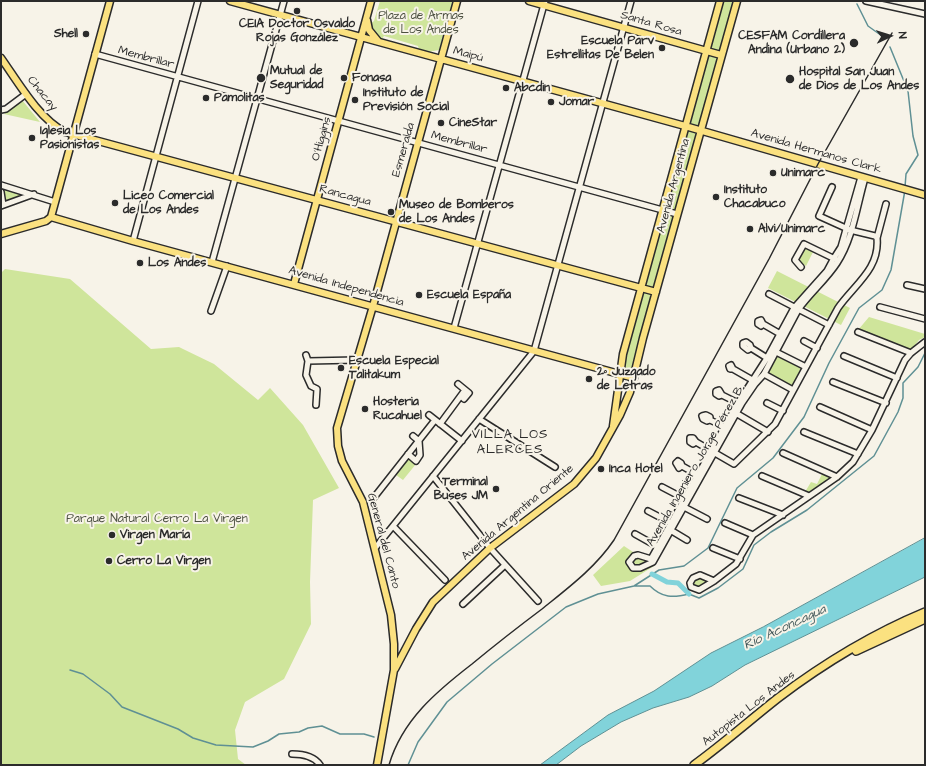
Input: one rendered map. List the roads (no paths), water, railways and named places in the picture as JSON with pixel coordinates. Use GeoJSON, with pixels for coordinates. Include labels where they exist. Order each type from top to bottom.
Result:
{"type":"FeatureCollection","features":[{"type":"Feature","properties":{"kind":"highway","name":"Autopista Los Andes"},"geometry":{"type":"LineString","coordinates":[[694,765],[779,698],[818,670],[867,639],[925,612]]}},
{"type":"Feature","properties":{"kind":"highway","name":"Autopista Los Andes"},"geometry":{"type":"LineString","coordinates":[[818,670],[925,619]]}},
{"type":"Feature","properties":{"kind":"main road"},"geometry":{"type":"LineString","coordinates":[[1,234],[46,221],[51,217],[110,1]]}},
{"type":"Feature","properties":{"kind":"main road","name":"Maipú"},"geometry":{"type":"LineString","coordinates":[[230,1],[701,130]]}},
{"type":"Feature","properties":{"kind":"main road","name":"O'Higgins"},"geometry":{"type":"LineString","coordinates":[[294,284],[371,1]]}},
{"type":"Feature","properties":{"kind":"main road","name":"Esmeralda"},"geometry":{"type":"LineString","coordinates":[[373,306],[457,1]]}},
{"type":"Feature","properties":{"kind":"main road","name":"Santa Rosa"},"geometry":{"type":"LineString","coordinates":[[529,1],[544,3],[721,55]]}},
{"type":"Feature","properties":{"kind":"main road","name":"Avenida Argentina"},"geometry":{"type":"LineString","coordinates":[[619,374],[662,210],[720,1]]}},
{"type":"Feature","properties":{"kind":"main road","name":"Avenida Argentina"},"geometry":{"type":"LineString","coordinates":[[634,378],[656,292],[737,1]]}},
{"type":"Feature","properties":{"kind":"main road"},"geometry":{"type":"LineString","coordinates":[[367,17],[369,30],[379,42]]}},
{"type":"Feature","properties":{"kind":"main road"},"geometry":{"type":"LineString","coordinates":[[427,55],[435,54],[444,48]]}},
{"type":"Feature","properties":{"kind":"main road","name":"Chacay"},"geometry":{"type":"LineString","coordinates":[[1,58],[26,94],[53,125],[74,135]]}},
{"type":"Feature","properties":{"kind":"main road","name":"Avenida Hermanos Clark"},"geometry":{"type":"LineString","coordinates":[[701,130],[925,195]]}},
{"type":"Feature","properties":{"kind":"main road","name":"Rancagua"},"geometry":{"type":"LineString","coordinates":[[74,135],[656,292]]}},
{"type":"Feature","properties":{"kind":"main road","name":"Avenida Independencia"},"geometry":{"type":"LineString","coordinates":[[51,217],[133,241],[634,378]]}},
{"type":"Feature","properties":{"kind":"main road","name":"General del Canto"},"geometry":{"type":"LineString","coordinates":[[373,306],[337,428],[338,446],[342,461],[363,502],[376,547],[391,615],[394,644],[394,670],[377,765]]}},
{"type":"Feature","properties":{"kind":"main road","name":"Avenida Argentina Oriente"},"geometry":{"type":"LineString","coordinates":[[612,430],[619,374]]}},
{"type":"Feature","properties":{"kind":"main road","name":"Avenida Argentina Oriente"},"geometry":{"type":"LineString","coordinates":[[394,670],[433,602],[490,548],[574,484],[596,458],[612,430],[634,378]]}},
{"type":"Feature","properties":{"kind":"street"},"geometry":{"type":"LineString","coordinates":[[133,241],[198,1]]}},
{"type":"Feature","properties":{"kind":"street"},"geometry":{"type":"LineString","coordinates":[[212,262],[284,1]]}},
{"type":"Feature","properties":{"kind":"street"},"geometry":{"type":"LineString","coordinates":[[376,547],[534,351],[556,265],[631,1]]}},
{"type":"Feature","properties":{"kind":"street"},"geometry":{"type":"LineString","coordinates":[[866,1],[925,14]]}},
{"type":"Feature","properties":{"kind":"street"},"geometry":{"type":"LineString","coordinates":[[454,328],[544,3]]}},
{"type":"Feature","properties":{"kind":"street","name":"Membrillar"},"geometry":{"type":"LineString","coordinates":[[96,54],[678,214]]}},
{"type":"Feature","properties":{"kind":"street"},"geometry":{"type":"LineString","coordinates":[[1,110],[6,109],[26,94]]}},
{"type":"Feature","properties":{"kind":"street","name":"Avenida Ingeniero Jorge Pérez B."},"geometry":{"type":"LineString","coordinates":[[782,335],[776,352],[764,374],[754,382],[738,403],[735,413],[725,427],[713,452],[698,475],[671,523],[660,547],[653,562],[635,569],[629,562],[634,556],[638,555],[651,559],[660,547],[672,531],[713,452],[754,382],[767,358],[782,335],[796,309],[836,260],[848,229],[863,177]]}},
{"type":"Feature","properties":{"kind":"street"},"geometry":{"type":"LineString","coordinates":[[1,185],[34,194],[55,202]]}},
{"type":"Feature","properties":{"kind":"street"},"geometry":{"type":"LineString","coordinates":[[832,187],[819,216],[848,229],[876,236],[877,238]]}},
{"type":"Feature","properties":{"kind":"street"},"geometry":{"type":"LineString","coordinates":[[1,192],[2,206],[34,194]]}},
{"type":"Feature","properties":{"kind":"street"},"geometry":{"type":"LineString","coordinates":[[696,442],[734,464],[768,432],[783,411],[829,325],[849,292],[874,265],[877,238],[886,204]]}},
{"type":"Feature","properties":{"kind":"street"},"geometry":{"type":"LineString","coordinates":[[801,267],[795,260],[804,244],[836,260]]}},
{"type":"Feature","properties":{"kind":"street"},"geometry":{"type":"LineString","coordinates":[[211,310],[227,266]]}},
{"type":"Feature","properties":{"kind":"street"},"geometry":{"type":"LineString","coordinates":[[907,285],[925,289]]}},
{"type":"Feature","properties":{"kind":"street"},"geometry":{"type":"LineString","coordinates":[[769,294],[829,325]]}},
{"type":"Feature","properties":{"kind":"street"},"geometry":{"type":"LineString","coordinates":[[880,306],[925,319]]}},
{"type":"Feature","properties":{"kind":"street"},"geometry":{"type":"LineString","coordinates":[[763,324],[782,335]]}},
{"type":"Feature","properties":{"kind":"street"},"geometry":{"type":"LineString","coordinates":[[858,332],[911,352]]}},
{"type":"Feature","properties":{"kind":"street"},"geometry":{"type":"LineString","coordinates":[[804,341],[817,348]]}},
{"type":"Feature","properties":{"kind":"street"},"geometry":{"type":"LineString","coordinates":[[714,581],[736,564],[752,535],[837,477],[853,462],[872,430],[911,352],[925,342]]}},
{"type":"Feature","properties":{"kind":"street"},"geometry":{"type":"LineString","coordinates":[[751,348],[767,358]]}},
{"type":"Feature","properties":{"kind":"street"},"geometry":{"type":"LineString","coordinates":[[776,352],[806,368]]}},
{"type":"Feature","properties":{"kind":"street"},"geometry":{"type":"LineString","coordinates":[[306,355],[308,361],[306,375],[310,386],[317,389],[316,404]]}},
{"type":"Feature","properties":{"kind":"street"},"geometry":{"type":"LineString","coordinates":[[844,356],[897,378]]}},
{"type":"Feature","properties":{"kind":"street"},"geometry":{"type":"LineString","coordinates":[[308,361],[357,360]]}},
{"type":"Feature","properties":{"kind":"street"},"geometry":{"type":"LineString","coordinates":[[733,369],[754,382]]}},
{"type":"Feature","properties":{"kind":"street"},"geometry":{"type":"LineString","coordinates":[[764,374],[793,390]]}},
{"type":"Feature","properties":{"kind":"street"},"geometry":{"type":"LineString","coordinates":[[833,382],[886,403]]}},
{"type":"Feature","properties":{"kind":"street"},"geometry":{"type":"LineString","coordinates":[[440,424],[461,396],[467,392],[458,384]]}},
{"type":"Feature","properties":{"kind":"street"},"geometry":{"type":"LineString","coordinates":[[722,395],[738,403]]}},
{"type":"Feature","properties":{"kind":"street"},"geometry":{"type":"LineString","coordinates":[[767,403],[783,411]]}},
{"type":"Feature","properties":{"kind":"street"},"geometry":{"type":"LineString","coordinates":[[820,407],[872,430]]}},
{"type":"Feature","properties":{"kind":"street"},"geometry":{"type":"LineString","coordinates":[[735,413],[768,432]]}},
{"type":"Feature","properties":{"kind":"street"},"geometry":{"type":"LineString","coordinates":[[429,415],[462,441]]}},
{"type":"Feature","properties":{"kind":"street"},"geometry":{"type":"LineString","coordinates":[[479,419],[555,467]]}},
{"type":"Feature","properties":{"kind":"street"},"geometry":{"type":"LineString","coordinates":[[372,500],[435,420]]}},
{"type":"Feature","properties":{"kind":"street"},"geometry":{"type":"LineString","coordinates":[[710,420],[725,427]]}},
{"type":"Feature","properties":{"kind":"street"},"geometry":{"type":"LineString","coordinates":[[804,432],[858,454]]}},
{"type":"Feature","properties":{"kind":"street"},"geometry":{"type":"LineString","coordinates":[[408,454],[416,461],[420,455],[419,441],[413,436]]}},
{"type":"Feature","properties":{"kind":"street"},"geometry":{"type":"LineString","coordinates":[[783,453],[837,477]]}},
{"type":"Feature","properties":{"kind":"street"},"geometry":{"type":"LineString","coordinates":[[682,466],[698,475]]}},
{"type":"Feature","properties":{"kind":"street"},"geometry":{"type":"LineString","coordinates":[[433,476],[490,548],[538,601]]}},
{"type":"Feature","properties":{"kind":"street"},"geometry":{"type":"LineString","coordinates":[[762,476],[809,496]]}},
{"type":"Feature","properties":{"kind":"street"},"geometry":{"type":"LineString","coordinates":[[662,487],[685,499],[684,506],[707,519]]}},
{"type":"Feature","properties":{"kind":"street"},"geometry":{"type":"LineString","coordinates":[[740,498],[783,515]]}},
{"type":"Feature","properties":{"kind":"street"},"geometry":{"type":"LineString","coordinates":[[648,511],[671,523]]}},
{"type":"Feature","properties":{"kind":"street"},"geometry":{"type":"LineString","coordinates":[[725,523],[752,535]]}},
{"type":"Feature","properties":{"kind":"street"},"geometry":{"type":"LineString","coordinates":[[393,526],[445,580]]}},
{"type":"Feature","properties":{"kind":"street"},"geometry":{"type":"LineString","coordinates":[[672,531],[687,538],[684,546]]}},
{"type":"Feature","properties":{"kind":"street"},"geometry":{"type":"LineString","coordinates":[[634,534],[660,547]]}},
{"type":"Feature","properties":{"kind":"street"},"geometry":{"type":"LineString","coordinates":[[713,548],[740,559]]}},
{"type":"Feature","properties":{"kind":"street"},"geometry":{"type":"LineString","coordinates":[[464,604],[505,565]]}},
{"type":"Feature","properties":{"kind":"street"},"geometry":{"type":"LineString","coordinates":[[292,754],[303,754],[315,760],[320,765]]}},
{"type":"Feature","properties":{"kind":"water","name":"Río Aconcagua"},"geometry":{"type":"Polygon","coordinates":[[[925,538],[925,577],[745,665],[712,686],[689,697],[653,708],[621,722],[581,746],[556,765],[540,765],[608,715],[654,691],[711,653],[763,627],[925,538]]]}},
{"type":"Feature","properties":{"kind":"waterway"},"geometry":{"type":"LineString","coordinates":[[857,4],[868,26],[882,36]]}},
{"type":"Feature","properties":{"kind":"waterway"},"geometry":{"type":"LineString","coordinates":[[890,47],[908,91],[913,136],[918,155],[906,174],[905,187]]}},
{"type":"Feature","properties":{"kind":"waterway"},"geometry":{"type":"LineString","coordinates":[[408,765],[418,742],[447,702],[492,664],[566,607],[598,594],[634,586],[659,570],[684,566],[708,548],[737,488],[773,458],[804,417],[829,363],[859,308],[882,290],[891,270],[905,190]]}},
{"type":"Feature","properties":{"kind":"waterway"},"geometry":{"type":"LineString","coordinates":[[634,586],[650,586],[659,593],[668,596],[689,594],[699,598],[718,588],[743,569],[754,545],[771,532],[807,510],[874,456],[898,412],[903,398],[903,383],[918,367],[925,353]]}},
{"type":"Feature","properties":{"kind":"waterway"},"geometry":{"type":"LineString","coordinates":[[652,574],[667,582],[678,583],[689,594]]}},
{"type":"Feature","properties":{"kind":"waterway"},"geometry":{"type":"LineString","coordinates":[[70,670],[83,674],[110,694],[122,707],[178,729],[193,738],[216,745],[253,747],[268,741],[279,734],[299,732],[308,728],[322,726],[340,734],[364,734],[374,737]]}},
{"type":"Feature","properties":{"kind":"railway"},"geometry":{"type":"LineString","coordinates":[[389,765],[403,734],[422,708],[459,674],[590,569],[614,540],[769,259],[818,164],[892,33]]}},
{"type":"Feature","properties":{"kind":"place","name":"CEIA Doctor Osvaldo Rojas González"},"geometry":{"type":"Point","coordinates":[297,11]}},
{"type":"Feature","properties":{"kind":"place","name":"Shell"},"geometry":{"type":"Point","coordinates":[86,34]}},
{"type":"Feature","properties":{"kind":"place","name":"CESFAM Cordillera Andina (Urbano 2)"},"geometry":{"type":"Point","coordinates":[854,43]}},
{"type":"Feature","properties":{"kind":"place","name":"Escuela Parv Estrellitas De Belen"},"geometry":{"type":"Point","coordinates":[662,48]}},
{"type":"Feature","properties":{"kind":"place","name":"Mutual de Seguridad"},"geometry":{"type":"Point","coordinates":[261,78]}},
{"type":"Feature","properties":{"kind":"place","name":"Fonasa"},"geometry":{"type":"Point","coordinates":[344,78]}},
{"type":"Feature","properties":{"kind":"place","name":"Hospital San Juan de Dios de Los Andes"},"geometry":{"type":"Point","coordinates":[790,79]}},
{"type":"Feature","properties":{"kind":"place","name":"Abcdin"},"geometry":{"type":"Point","coordinates":[506,88]}},
{"type":"Feature","properties":{"kind":"place","name":"Pamolitas"},"geometry":{"type":"Point","coordinates":[206,98]}},
{"type":"Feature","properties":{"kind":"place","name":"Instituto de Previsión Social"},"geometry":{"type":"Point","coordinates":[355,100]}},
{"type":"Feature","properties":{"kind":"place","name":"Jomar"},"geometry":{"type":"Point","coordinates":[551,102]}},
{"type":"Feature","properties":{"kind":"place","name":"CineStar"},"geometry":{"type":"Point","coordinates":[441,123]}},
{"type":"Feature","properties":{"kind":"place","name":"Iglesia Los Pasionistas"},"geometry":{"type":"Point","coordinates":[32,138]}},
{"type":"Feature","properties":{"kind":"place","name":"Unimarc"},"geometry":{"type":"Point","coordinates":[773,173]}},
{"type":"Feature","properties":{"kind":"place","name":"Instituto Chacabuco"},"geometry":{"type":"Point","coordinates":[716,197]}},
{"type":"Feature","properties":{"kind":"place","name":"Liceo Comercial de Los Andes"},"geometry":{"type":"Point","coordinates":[115,203]}},
{"type":"Feature","properties":{"kind":"place","name":"Museo de Bomberos de Los Andes"},"geometry":{"type":"Point","coordinates":[391,212]}},
{"type":"Feature","properties":{"kind":"place","name":"Alvi/Unimarc"},"geometry":{"type":"Point","coordinates":[750,229]}},
{"type":"Feature","properties":{"kind":"place","name":"Los Andes"},"geometry":{"type":"Point","coordinates":[140,263]}},
{"type":"Feature","properties":{"kind":"place","name":"Escuela España"},"geometry":{"type":"Point","coordinates":[419,295]}},
{"type":"Feature","properties":{"kind":"place","name":"Escuela Especial Talitakum"},"geometry":{"type":"Point","coordinates":[341,368]}},
{"type":"Feature","properties":{"kind":"place","name":"2º Juzgado de Letras"},"geometry":{"type":"Point","coordinates":[589,379]}},
{"type":"Feature","properties":{"kind":"place","name":"Hosteria Rucahuel"},"geometry":{"type":"Point","coordinates":[365,409]}},
{"type":"Feature","properties":{"kind":"place","name":"Inca Hotel"},"geometry":{"type":"Point","coordinates":[601,469]}},
{"type":"Feature","properties":{"kind":"place","name":"Terminal Buses JM"},"geometry":{"type":"Point","coordinates":[496,489]}},
{"type":"Feature","properties":{"kind":"place","name":"Virgen María"},"geometry":{"type":"Point","coordinates":[112,535]}},
{"type":"Feature","properties":{"kind":"place","name":"Cerro La Virgen"},"geometry":{"type":"Point","coordinates":[109,561]}},
{"type":"Feature","properties":{"kind":"district","name":"VILLA LOS ALERCES"},"geometry":{"type":"Point","coordinates":[510,442]}},
{"type":"Feature","properties":{"kind":"park label","name":"Plaza de Armas de Los Andes"},"geometry":{"type":"Point","coordinates":[421,23]}},
{"type":"Feature","properties":{"kind":"park label","name":"Parque Natural Cerro La Virgen"},"geometry":{"type":"Point","coordinates":[157,519]}}]}
